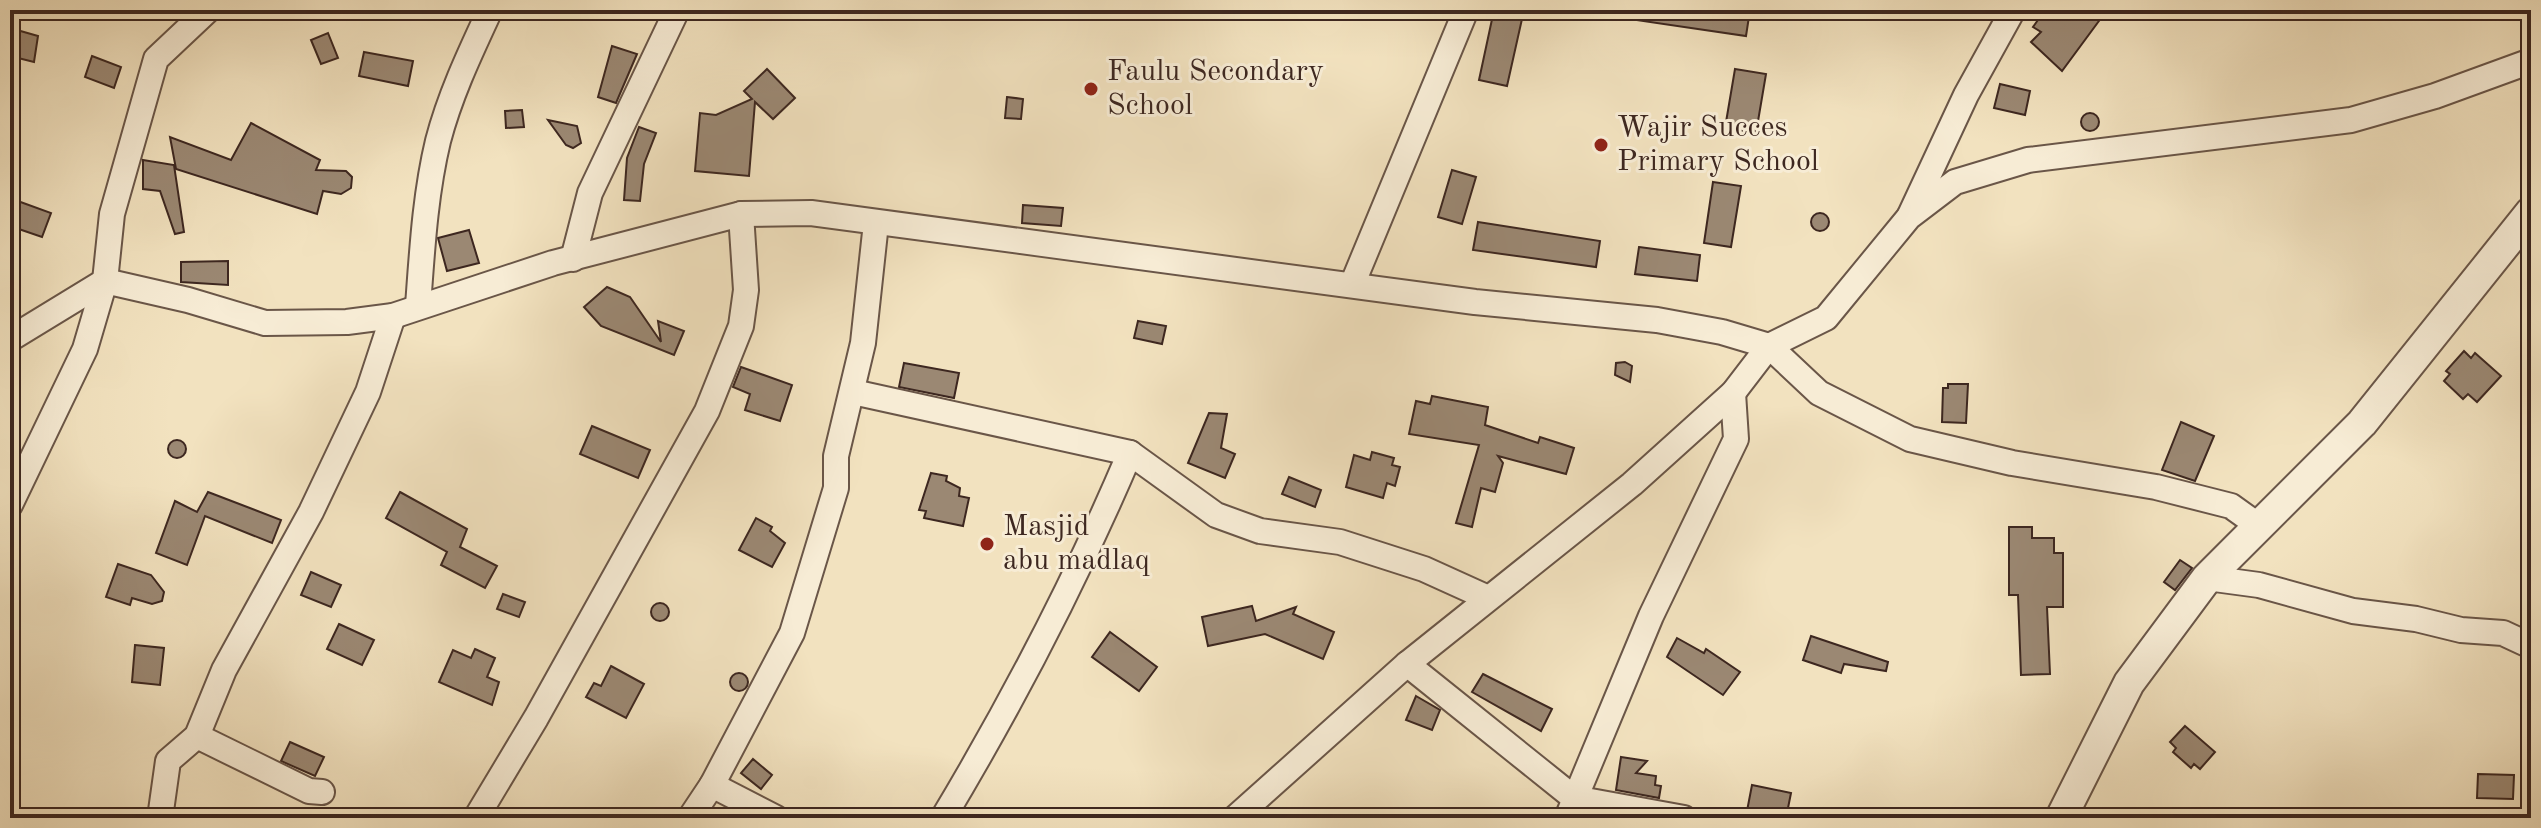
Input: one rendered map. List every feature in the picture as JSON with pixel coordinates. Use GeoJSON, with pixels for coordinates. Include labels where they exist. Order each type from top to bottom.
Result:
{"type":"FeatureCollection","features":[{"type":"Feature","properties":{"kind":"street"},"geometry":{"type":"LineString","coordinates":[[10,505],[25,480],[46,423],[85,349],[105,281],[112,214],[156,59],[208,10]]}},
{"type":"Feature","properties":{"kind":"street"},"geometry":{"type":"LineString","coordinates":[[418,306],[424,232],[438,143],[457,82],[490,10]]}},
{"type":"Feature","properties":{"kind":"street"},"geometry":{"type":"LineString","coordinates":[[573,259],[590,193],[677,10]]}},
{"type":"Feature","properties":{"kind":"street"},"geometry":{"type":"LineString","coordinates":[[1352,285],[1466,10]]}},
{"type":"Feature","properties":{"kind":"street"},"geometry":{"type":"LineString","coordinates":[[1909,217],[1966,95],[2013,10]]}},
{"type":"Feature","properties":{"kind":"street"},"geometry":{"type":"LineString","coordinates":[[1235,818],[1407,664],[1632,484],[1733,393],[1769,346],[1826,318],[1909,217],[1955,182],[2028,160],[2351,120],[2435,96],[2531,61]]}},
{"type":"Feature","properties":{"kind":"street"},"geometry":{"type":"LineString","coordinates":[[2061,818],[2129,683],[2207,578],[2362,423],[2531,212]]}},
{"type":"Feature","properties":{"kind":"street"},"geometry":{"type":"LineString","coordinates":[[10,339],[105,281],[188,300],[265,323],[347,322],[393,316],[573,259],[741,214],[811,213],[1475,302],[1657,320],[1722,332],[1769,346],[1819,393],[1910,439],[2012,463],[2156,487],[2231,506],[2259,526]]}},
{"type":"Feature","properties":{"kind":"street"},"geometry":{"type":"LineString","coordinates":[[476,818],[536,718],[707,411],[741,326],[746,290],[741,214]]}},
{"type":"Feature","properties":{"kind":"street"},"geometry":{"type":"LineString","coordinates":[[690,818],[712,785],[792,633],[836,488],[836,456],[863,343],[876,223]]}},
{"type":"Feature","properties":{"kind":"street"},"geometry":{"type":"LineString","coordinates":[[160,818],[168,761],[197,736],[224,670],[311,512],[368,392],[393,316]]}},
{"type":"Feature","properties":{"kind":"street"},"geometry":{"type":"LineString","coordinates":[[853,392],[1130,453],[1216,515],[1260,531],[1340,542],[1424,569],[1488,598]]}},
{"type":"Feature","properties":{"kind":"street"},"geometry":{"type":"LineString","coordinates":[[1571,808],[1684,544],[1736,439],[1733,393]]}},
{"type":"Feature","properties":{"kind":"street"},"geometry":{"type":"LineString","coordinates":[[943,818],[962,791],[983,743],[1051,624],[1130,453]]}},
{"type":"Feature","properties":{"kind":"street"},"geometry":{"type":"LineString","coordinates":[[2207,578],[2259,585],[2353,611],[2416,619],[2461,630],[2503,633],[2531,646]]}},
{"type":"Feature","properties":{"kind":"street"},"geometry":{"type":"LineString","coordinates":[[1407,664],[1571,808],[1684,818]]}},
{"type":"Feature","properties":{"kind":"street"},"geometry":{"type":"LineString","coordinates":[[197,736],[309,791],[322,792]]}},
{"type":"Feature","properties":{"kind":"street"},"geometry":{"type":"LineString","coordinates":[[712,785],[776,818]]}},
{"type":"Feature","properties":{"kind":"building"},"geometry":{"type":"Polygon","coordinates":[[[1494,10],[1524,10],[1507,86],[1479,80],[1494,10]]]}},
{"type":"Feature","properties":{"kind":"building"},"geometry":{"type":"Polygon","coordinates":[[[1637,10],[1750,10],[1746,36],[1636,20],[1637,10]]]}},
{"type":"Feature","properties":{"kind":"building"},"geometry":{"type":"Polygon","coordinates":[[[2045,10],[2107,10],[2062,71],[2031,42],[2041,32],[2033,27],[2045,10]]]}},
{"type":"Feature","properties":{"kind":"building"},"geometry":{"type":"Polygon","coordinates":[[[10,28],[38,36],[34,62],[10,56],[10,28]]]}},
{"type":"Feature","properties":{"kind":"building"},"geometry":{"type":"Polygon","coordinates":[[[328,33],[338,58],[321,64],[311,40],[328,33]]]}},
{"type":"Feature","properties":{"kind":"building"},"geometry":{"type":"Polygon","coordinates":[[[612,46],[637,54],[616,103],[598,97],[612,46]]]}},
{"type":"Feature","properties":{"kind":"building"},"geometry":{"type":"Polygon","coordinates":[[[364,52],[413,61],[408,86],[359,76],[364,52]]]}},
{"type":"Feature","properties":{"kind":"building"},"geometry":{"type":"Polygon","coordinates":[[[92,56],[121,67],[114,88],[85,77],[92,56]]]}},
{"type":"Feature","properties":{"kind":"building"},"geometry":{"type":"Polygon","coordinates":[[[767,69],[795,98],[773,119],[755,102],[749,176],[695,171],[700,113],[716,115],[752,99],[744,91],[767,69]]]}},
{"type":"Feature","properties":{"kind":"building"},"geometry":{"type":"Polygon","coordinates":[[[1735,69],[1766,74],[1756,133],[1725,128],[1735,69]]]}},
{"type":"Feature","properties":{"kind":"building"},"geometry":{"type":"Polygon","coordinates":[[[2000,84],[2030,91],[2025,115],[1994,108],[2000,84]]]}},
{"type":"Feature","properties":{"kind":"building"},"geometry":{"type":"Polygon","coordinates":[[[1007,97],[1023,99],[1021,119],[1005,118],[1007,97]]]}},
{"type":"Feature","properties":{"kind":"building"},"geometry":{"type":"Polygon","coordinates":[[[522,110],[524,127],[506,128],[505,111],[522,110]]]}},
{"type":"Feature","properties":{"kind":"building"},"geometry":{"type":"Polygon","coordinates":[[[2090,113],[2099,122],[2090,131],[2081,122],[2090,113]]]}},
{"type":"Feature","properties":{"kind":"building"},"geometry":{"type":"Polygon","coordinates":[[[548,120],[577,126],[581,143],[573,148],[566,145],[548,120]]]}},
{"type":"Feature","properties":{"kind":"building"},"geometry":{"type":"Polygon","coordinates":[[[251,123],[320,160],[316,170],[346,171],[352,177],[351,188],[341,194],[323,191],[317,214],[176,169],[170,137],[231,160],[251,123]]]}},
{"type":"Feature","properties":{"kind":"building"},"geometry":{"type":"Polygon","coordinates":[[[639,127],[656,133],[644,164],[640,201],[624,200],[627,158],[639,127]]]}},
{"type":"Feature","properties":{"kind":"building"},"geometry":{"type":"Polygon","coordinates":[[[143,160],[174,165],[184,232],[175,234],[160,191],[143,189],[143,160]]]}},
{"type":"Feature","properties":{"kind":"building"},"geometry":{"type":"Polygon","coordinates":[[[1452,170],[1476,177],[1462,224],[1438,217],[1452,170]]]}},
{"type":"Feature","properties":{"kind":"building"},"geometry":{"type":"Polygon","coordinates":[[[1713,182],[1741,186],[1731,247],[1704,243],[1713,182]]]}},
{"type":"Feature","properties":{"kind":"building"},"geometry":{"type":"Polygon","coordinates":[[[15,200],[51,213],[42,237],[10,226],[15,200]]]}},
{"type":"Feature","properties":{"kind":"building"},"geometry":{"type":"Polygon","coordinates":[[[1023,205],[1063,208],[1061,226],[1022,223],[1023,205]]]}},
{"type":"Feature","properties":{"kind":"building"},"geometry":{"type":"Polygon","coordinates":[[[1820,213],[1829,222],[1820,231],[1811,222],[1820,213]]]}},
{"type":"Feature","properties":{"kind":"building"},"geometry":{"type":"Polygon","coordinates":[[[1478,222],[1600,241],[1596,267],[1473,250],[1478,222]]]}},
{"type":"Feature","properties":{"kind":"building"},"geometry":{"type":"Polygon","coordinates":[[[469,230],[479,263],[447,271],[438,238],[469,230]]]}},
{"type":"Feature","properties":{"kind":"building"},"geometry":{"type":"Polygon","coordinates":[[[1639,247],[1700,255],[1697,281],[1635,274],[1639,247]]]}},
{"type":"Feature","properties":{"kind":"building"},"geometry":{"type":"Polygon","coordinates":[[[228,261],[228,285],[181,282],[181,262],[228,261]]]}},
{"type":"Feature","properties":{"kind":"building"},"geometry":{"type":"Polygon","coordinates":[[[607,287],[630,297],[661,342],[658,321],[684,331],[674,355],[601,326],[584,307],[607,287]]]}},
{"type":"Feature","properties":{"kind":"building"},"geometry":{"type":"Polygon","coordinates":[[[1138,321],[1166,326],[1162,344],[1134,338],[1138,321]]]}},
{"type":"Feature","properties":{"kind":"building"},"geometry":{"type":"Polygon","coordinates":[[[2464,351],[2471,358],[2475,353],[2501,376],[2477,402],[2468,394],[2463,399],[2444,381],[2450,374],[2446,371],[2464,351]]]}},
{"type":"Feature","properties":{"kind":"building"},"geometry":{"type":"Polygon","coordinates":[[[1625,362],[1632,366],[1630,382],[1615,375],[1616,363],[1625,362]]]}},
{"type":"Feature","properties":{"kind":"building"},"geometry":{"type":"Polygon","coordinates":[[[904,363],[959,373],[954,398],[899,387],[904,363]]]}},
{"type":"Feature","properties":{"kind":"building"},"geometry":{"type":"Polygon","coordinates":[[[741,367],[792,385],[780,421],[745,410],[750,394],[733,387],[741,367]]]}},
{"type":"Feature","properties":{"kind":"building"},"geometry":{"type":"Polygon","coordinates":[[[1948,384],[1968,384],[1966,423],[1942,422],[1943,388],[1948,388],[1948,384]]]}},
{"type":"Feature","properties":{"kind":"building"},"geometry":{"type":"Polygon","coordinates":[[[1432,396],[1488,407],[1485,425],[1538,443],[1540,437],[1574,448],[1566,474],[1498,456],[1503,463],[1495,492],[1481,488],[1472,527],[1456,523],[1479,445],[1409,434],[1416,401],[1430,404],[1432,396]]]}},
{"type":"Feature","properties":{"kind":"building"},"geometry":{"type":"Polygon","coordinates":[[[1209,413],[1227,414],[1221,448],[1235,454],[1225,478],[1188,463],[1209,413]]]}},
{"type":"Feature","properties":{"kind":"building"},"geometry":{"type":"Polygon","coordinates":[[[2181,422],[2214,436],[2195,481],[2162,470],[2181,422]]]}},
{"type":"Feature","properties":{"kind":"building"},"geometry":{"type":"Polygon","coordinates":[[[592,426],[650,450],[638,478],[580,454],[592,426]]]}},
{"type":"Feature","properties":{"kind":"building"},"geometry":{"type":"Polygon","coordinates":[[[177,440],[186,449],[177,458],[168,449],[177,440]]]}},
{"type":"Feature","properties":{"kind":"building"},"geometry":{"type":"Polygon","coordinates":[[[1372,452],[1394,458],[1392,465],[1400,467],[1395,486],[1387,483],[1383,498],[1346,487],[1354,455],[1370,460],[1372,452]]]}},
{"type":"Feature","properties":{"kind":"building"},"geometry":{"type":"Polygon","coordinates":[[[931,473],[947,476],[946,481],[960,488],[959,496],[969,498],[963,526],[924,518],[926,511],[919,510],[931,473]]]}},
{"type":"Feature","properties":{"kind":"building"},"geometry":{"type":"Polygon","coordinates":[[[1289,477],[1321,490],[1315,507],[1282,494],[1289,477]]]}},
{"type":"Feature","properties":{"kind":"building"},"geometry":{"type":"Polygon","coordinates":[[[208,492],[281,520],[272,543],[205,516],[187,565],[156,553],[175,501],[197,512],[208,492]]]}},
{"type":"Feature","properties":{"kind":"building"},"geometry":{"type":"Polygon","coordinates":[[[400,492],[467,529],[460,547],[497,566],[485,588],[441,565],[447,552],[386,518],[400,492]]]}},
{"type":"Feature","properties":{"kind":"building"},"geometry":{"type":"Polygon","coordinates":[[[756,518],[772,527],[770,531],[785,543],[772,567],[739,550],[756,518]]]}},
{"type":"Feature","properties":{"kind":"building"},"geometry":{"type":"Polygon","coordinates":[[[2009,527],[2032,527],[2032,538],[2054,538],[2054,553],[2063,553],[2063,607],[2047,607],[2050,674],[2021,675],[2018,595],[2009,595],[2009,527]]]}},
{"type":"Feature","properties":{"kind":"building"},"geometry":{"type":"Polygon","coordinates":[[[2180,560],[2192,568],[2175,590],[2164,582],[2180,560]]]}},
{"type":"Feature","properties":{"kind":"building"},"geometry":{"type":"Polygon","coordinates":[[[118,564],[151,575],[164,592],[162,601],[152,604],[132,598],[130,605],[106,597],[118,564]]]}},
{"type":"Feature","properties":{"kind":"building"},"geometry":{"type":"Polygon","coordinates":[[[311,572],[341,585],[331,607],[301,595],[311,572]]]}},
{"type":"Feature","properties":{"kind":"building"},"geometry":{"type":"Polygon","coordinates":[[[503,594],[525,602],[519,617],[497,609],[503,594]]]}},
{"type":"Feature","properties":{"kind":"building"},"geometry":{"type":"Polygon","coordinates":[[[660,603],[669,612],[660,621],[651,612],[660,603]]]}},
{"type":"Feature","properties":{"kind":"building"},"geometry":{"type":"Polygon","coordinates":[[[1252,606],[1256,621],[1296,607],[1293,614],[1334,632],[1323,659],[1265,634],[1208,646],[1202,617],[1252,606]]]}},
{"type":"Feature","properties":{"kind":"building"},"geometry":{"type":"Polygon","coordinates":[[[339,624],[374,640],[362,665],[327,649],[339,624]]]}},
{"type":"Feature","properties":{"kind":"building"},"geometry":{"type":"Polygon","coordinates":[[[1110,632],[1157,667],[1139,691],[1092,657],[1110,632]]]}},
{"type":"Feature","properties":{"kind":"building"},"geometry":{"type":"Polygon","coordinates":[[[1811,636],[1888,662],[1886,671],[1844,664],[1841,673],[1803,660],[1811,636]]]}},
{"type":"Feature","properties":{"kind":"building"},"geometry":{"type":"Polygon","coordinates":[[[1677,638],[1704,653],[1706,649],[1740,672],[1723,695],[1667,657],[1677,638]]]}},
{"type":"Feature","properties":{"kind":"building"},"geometry":{"type":"Polygon","coordinates":[[[135,645],[164,648],[160,685],[132,682],[135,645]]]}},
{"type":"Feature","properties":{"kind":"building"},"geometry":{"type":"Polygon","coordinates":[[[475,649],[495,658],[487,677],[499,682],[492,705],[439,682],[453,650],[471,658],[475,649]]]}},
{"type":"Feature","properties":{"kind":"building"},"geometry":{"type":"Polygon","coordinates":[[[611,666],[644,684],[626,718],[586,697],[594,683],[601,686],[611,666]]]}},
{"type":"Feature","properties":{"kind":"building"},"geometry":{"type":"Polygon","coordinates":[[[739,673],[748,682],[739,691],[730,682],[739,673]]]}},
{"type":"Feature","properties":{"kind":"building"},"geometry":{"type":"Polygon","coordinates":[[[1483,674],[1552,709],[1541,731],[1472,692],[1483,674]]]}},
{"type":"Feature","properties":{"kind":"building"},"geometry":{"type":"Polygon","coordinates":[[[1416,696],[1440,710],[1432,730],[1406,720],[1416,696]]]}},
{"type":"Feature","properties":{"kind":"building"},"geometry":{"type":"Polygon","coordinates":[[[2185,726],[2215,752],[2200,769],[2194,764],[2191,768],[2173,752],[2176,748],[2170,742],[2185,726]]]}},
{"type":"Feature","properties":{"kind":"building"},"geometry":{"type":"Polygon","coordinates":[[[290,742],[324,757],[315,776],[281,761],[290,742]]]}},
{"type":"Feature","properties":{"kind":"building"},"geometry":{"type":"Polygon","coordinates":[[[1621,757],[1647,761],[1636,773],[1656,776],[1655,785],[1661,786],[1659,798],[1616,790],[1621,757]]]}},
{"type":"Feature","properties":{"kind":"building"},"geometry":{"type":"Polygon","coordinates":[[[753,759],[772,775],[761,789],[741,773],[753,759]]]}},
{"type":"Feature","properties":{"kind":"building"},"geometry":{"type":"Polygon","coordinates":[[[2478,774],[2514,775],[2513,799],[2477,798],[2478,774]]]}},
{"type":"Feature","properties":{"kind":"building"},"geometry":{"type":"Polygon","coordinates":[[[1752,785],[1791,793],[1786,818],[1747,811],[1752,785]]]}},
{"type":"Feature","properties":{"kind":"place","name":"Faulu Secondary School"},"geometry":{"type":"Point","coordinates":[1091,89]}},
{"type":"Feature","properties":{"kind":"place","name":"Wajir Succes Primary School"},"geometry":{"type":"Point","coordinates":[1601,145]}},
{"type":"Feature","properties":{"kind":"place","name":"Masjid abu madlaq"},"geometry":{"type":"Point","coordinates":[987,544]}}]}
